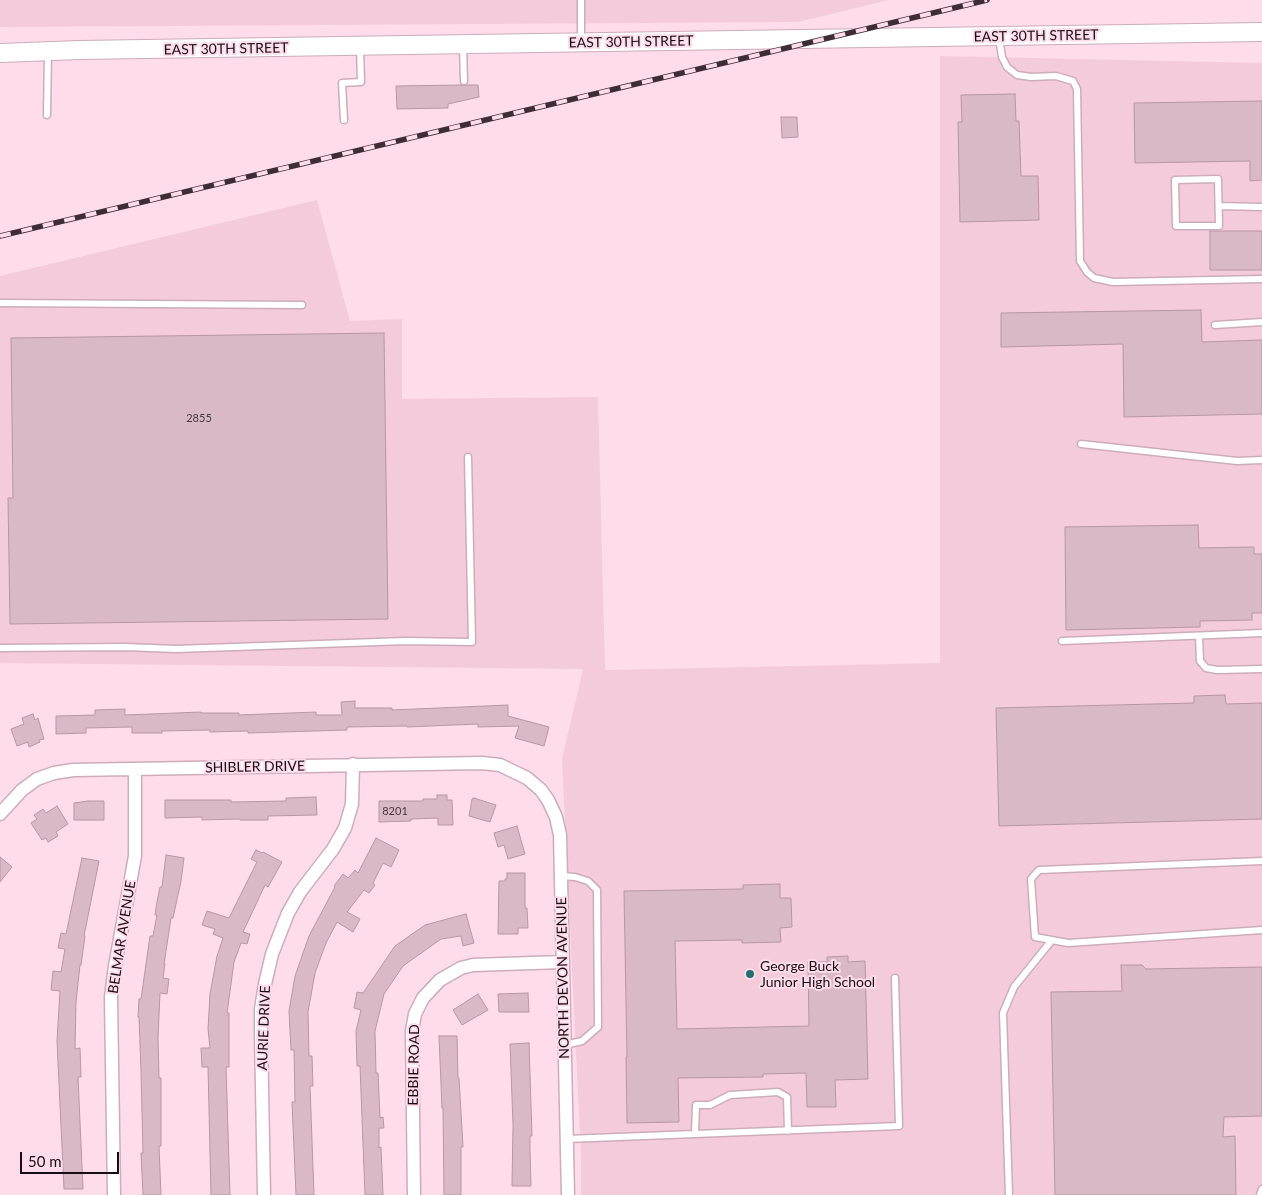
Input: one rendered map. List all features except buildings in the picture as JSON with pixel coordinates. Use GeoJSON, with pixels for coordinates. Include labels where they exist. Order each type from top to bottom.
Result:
{"type":"FeatureCollection","features":[{"type":"Feature","properties":{"kind":"main road","name":"EAST 30TH STREET"},"geometry":{"type":"LineString","coordinates":[[0,53],[1262,32]]}},
{"type":"Feature","properties":{"kind":"street","name":"SHIBLER DRIVE"},"geometry":{"type":"LineString","coordinates":[[0,814],[26,786],[48,775],[73,770],[488,763],[506,767],[522,775]]}},
{"type":"Feature","properties":{"kind":"street","name":"AURIE DRIVE"},"geometry":{"type":"LineString","coordinates":[[264,1195],[261,1021],[266,975],[278,936],[294,903],[307,882],[333,849],[345,828],[352,804],[353,764]]}},
{"type":"Feature","properties":{"kind":"street","name":"BELMAR AVENUE"},"geometry":{"type":"LineString","coordinates":[[114,1195],[111,1046],[112,990],[135,856],[135,769]]}},
{"type":"Feature","properties":{"kind":"street","name":"NORTH DEVON AVENUE"},"geometry":{"type":"LineString","coordinates":[[522,775],[541,790],[554,811],[560,835],[568,1195]]}},
{"type":"Feature","properties":{"kind":"street","name":"EBBIE ROAD"},"geometry":{"type":"LineString","coordinates":[[414,1195],[412,1031],[415,1014],[423,998],[440,980],[461,968],[473,965],[563,962]]}},
{"type":"Feature","properties":{"kind":"lane"},"geometry":{"type":"LineString","coordinates":[[581,0],[581,43]]}},
{"type":"Feature","properties":{"kind":"lane"},"geometry":{"type":"LineString","coordinates":[[999,37],[1006,68],[1018,75],[1031,77],[1056,76],[1073,81],[1077,89],[1080,260],[1087,272],[1094,278],[1113,282],[1262,279]]}},
{"type":"Feature","properties":{"kind":"lane"},"geometry":{"type":"LineString","coordinates":[[463,45],[464,81]]}},
{"type":"Feature","properties":{"kind":"lane"},"geometry":{"type":"LineString","coordinates":[[344,120],[342,83],[361,82],[360,47]]}},
{"type":"Feature","properties":{"kind":"lane"},"geometry":{"type":"LineString","coordinates":[[47,115],[48,52]]}},
{"type":"Feature","properties":{"kind":"lane"},"geometry":{"type":"LineString","coordinates":[[1218,179],[1219,206],[1219,226],[1176,226],[1175,180],[1218,179]]}},
{"type":"Feature","properties":{"kind":"lane"},"geometry":{"type":"LineString","coordinates":[[1219,206],[1262,207]]}},
{"type":"Feature","properties":{"kind":"lane"},"geometry":{"type":"LineString","coordinates":[[0,303],[302,305]]}},
{"type":"Feature","properties":{"kind":"lane"},"geometry":{"type":"LineString","coordinates":[[1215,325],[1262,322]]}},
{"type":"Feature","properties":{"kind":"lane"},"geometry":{"type":"LineString","coordinates":[[1081,444],[1237,461],[1262,460]]}},
{"type":"Feature","properties":{"kind":"lane"},"geometry":{"type":"LineString","coordinates":[[0,648],[126,647],[176,649],[406,641],[472,642],[468,457]]}},
{"type":"Feature","properties":{"kind":"lane"},"geometry":{"type":"LineString","coordinates":[[1062,641],[1262,633]]}},
{"type":"Feature","properties":{"kind":"lane"},"geometry":{"type":"LineString","coordinates":[[1199,636],[1200,661],[1206,668],[1217,670],[1262,669]]}},
{"type":"Feature","properties":{"kind":"lane"},"geometry":{"type":"LineString","coordinates":[[1262,861],[1039,870],[1031,879],[1035,937],[1068,943],[1262,930]]}},
{"type":"Feature","properties":{"kind":"lane"},"geometry":{"type":"LineString","coordinates":[[561,876],[588,881],[597,890],[598,1027],[582,1042],[565,1045]]}},
{"type":"Feature","properties":{"kind":"lane"},"geometry":{"type":"LineString","coordinates":[[1010,1195],[1004,1013],[1014,987],[1052,940]]}},
{"type":"Feature","properties":{"kind":"lane"},"geometry":{"type":"LineString","coordinates":[[567,1139],[899,1126],[895,978]]}},
{"type":"Feature","properties":{"kind":"lane"},"geometry":{"type":"LineString","coordinates":[[695,1134],[696,1105],[710,1104],[730,1095],[778,1092],[787,1097],[788,1131]]}},
{"type":"Feature","properties":{"kind":"lane"},"geometry":{"type":"LineString","coordinates":[[1260,1195],[1262,1189]]}},
{"type":"Feature","properties":{"kind":"shaded area"},"geometry":{"type":"Polygon","coordinates":[[[0,0],[889,0],[798,22],[0,27],[0,0]]]}},
{"type":"Feature","properties":{"kind":"shaded area"},"geometry":{"type":"Polygon","coordinates":[[[940,56],[1262,63],[1262,1195],[581,1195],[581,1155],[562,759],[583,669],[0,663],[0,276],[317,200],[350,321],[402,319],[402,399],[598,397],[605,670],[940,663],[940,56]]]}},
{"type":"Feature","properties":{"kind":"railway"},"geometry":{"type":"LineString","coordinates":[[0,236],[987,0]]}},
{"type":"Feature","properties":{"kind":"place","name":"George Buck Junior High School"},"geometry":{"type":"Point","coordinates":[750,974]}}]}
